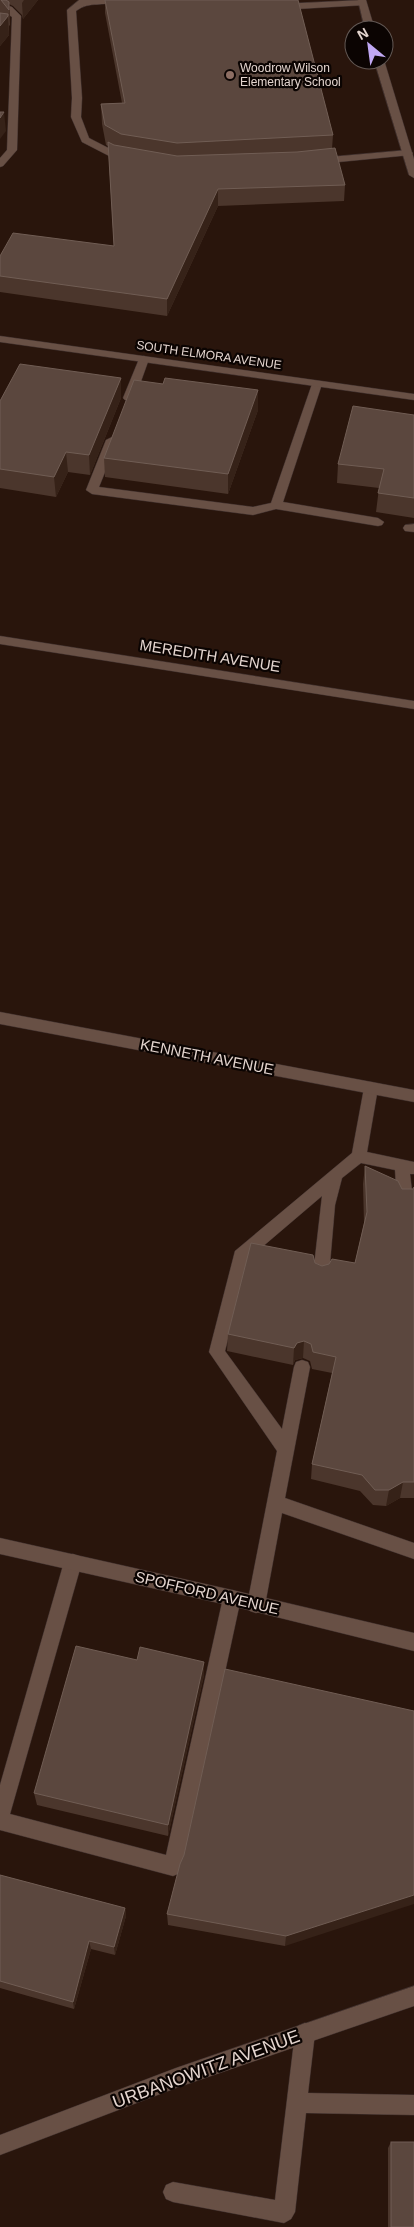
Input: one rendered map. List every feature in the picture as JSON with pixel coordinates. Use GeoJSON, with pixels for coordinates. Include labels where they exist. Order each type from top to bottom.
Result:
{"type":"FeatureCollection","features":[{"type":"Feature","properties":{"kind":"street"},"geometry":{"type":"LineString","coordinates":[[111,0],[82,2],[71,10],[77,98],[76,117],[84,140],[118,156],[138,160]]}},
{"type":"Feature","properties":{"kind":"street"},"geometry":{"type":"LineString","coordinates":[[267,8],[362,2],[367,20]]}},
{"type":"Feature","properties":{"kind":"street"},"geometry":{"type":"LineString","coordinates":[[0,6],[9,9],[17,16],[12,150],[0,164]]}},
{"type":"Feature","properties":{"kind":"street"},"geometry":{"type":"LineString","coordinates":[[382,70],[410,150],[414,175]]}},
{"type":"Feature","properties":{"kind":"street"},"geometry":{"type":"LineString","coordinates":[[305,162],[410,150]]}},
{"type":"Feature","properties":{"kind":"street","name":"SOUTH ELMORA AVENUE"},"geometry":{"type":"LineString","coordinates":[[0,339],[414,397]]}},
{"type":"Feature","properties":{"kind":"street"},"geometry":{"type":"LineString","coordinates":[[124,410],[144,360]]}},
{"type":"Feature","properties":{"kind":"street"},"geometry":{"type":"LineString","coordinates":[[276,506],[317,384]]}},
{"type":"Feature","properties":{"kind":"street"},"geometry":{"type":"LineString","coordinates":[[117,428],[92,490],[253,511],[276,506],[378,522]]}},
{"type":"Feature","properties":{"kind":"street","name":"MEREDITH AVENUE"},"geometry":{"type":"LineString","coordinates":[[0,640],[414,705]]}},
{"type":"Feature","properties":{"kind":"street","name":"KENNETH AVENUE"},"geometry":{"type":"LineString","coordinates":[[0,1018],[414,1096]]}},
{"type":"Feature","properties":{"kind":"street"},"geometry":{"type":"LineString","coordinates":[[286,1449],[217,1352],[241,1256],[359,1156],[371,1088]]}},
{"type":"Feature","properties":{"kind":"street"},"geometry":{"type":"LineString","coordinates":[[359,1156],[408,1166],[405,1200]]}},
{"type":"Feature","properties":{"kind":"street"},"geometry":{"type":"LineString","coordinates":[[321,1275],[327,1205],[335,1175]]}},
{"type":"Feature","properties":{"kind":"street"},"geometry":{"type":"LineString","coordinates":[[256,1605],[302,1367]]}},
{"type":"Feature","properties":{"kind":"street"},"geometry":{"type":"LineString","coordinates":[[275,1502],[414,1551]]}},
{"type":"Feature","properties":{"kind":"street","name":"SPOFFORD AVENUE"},"geometry":{"type":"LineString","coordinates":[[0,1546],[232,1598],[414,1642]]}},
{"type":"Feature","properties":{"kind":"street"},"geometry":{"type":"LineString","coordinates":[[74,1562],[0,1820],[173,1866],[232,1598]]}},
{"type":"Feature","properties":{"kind":"street","name":"URBANOWITZ AVENUE"},"geometry":{"type":"LineString","coordinates":[[0,2145],[176,2078],[414,1996]]}},
{"type":"Feature","properties":{"kind":"street"},"geometry":{"type":"LineString","coordinates":[[173,2192],[284,2212],[305,2033]]}},
{"type":"Feature","properties":{"kind":"street"},"geometry":{"type":"LineString","coordinates":[[297,2103],[414,2105]]}},
{"type":"Feature","properties":{"kind":"building"},"geometry":{"type":"Polygon","coordinates":[[[1,0],[9,2],[9,10],[1,0]]]}},
{"type":"Feature","properties":{"kind":"building"},"geometry":{"type":"Polygon","coordinates":[[[105,0],[298,0],[333,135],[177,143],[121,134],[105,125],[101,104],[125,103],[105,0]]]}},
{"type":"Feature","properties":{"kind":"building"},"geometry":{"type":"Polygon","coordinates":[[[0,13],[8,14],[8,16],[0,26],[0,13]]]}},
{"type":"Feature","properties":{"kind":"building"},"geometry":{"type":"Polygon","coordinates":[[[108,142],[114,145],[177,156],[297,152],[335,148],[345,185],[218,189],[167,299],[0,276],[0,256],[13,233],[114,246],[108,142]]]}},
{"type":"Feature","properties":{"kind":"building"},"geometry":{"type":"Polygon","coordinates":[[[20,364],[121,378],[89,455],[66,452],[54,477],[0,469],[0,401],[20,364]]]}},
{"type":"Feature","properties":{"kind":"building"},"geometry":{"type":"Polygon","coordinates":[[[165,378],[258,390],[228,474],[104,458],[134,380],[163,384],[165,378]]]}},
{"type":"Feature","properties":{"kind":"building"},"geometry":{"type":"Polygon","coordinates":[[[353,406],[414,415],[414,498],[378,493],[384,469],[338,464],[353,406]]]}},
{"type":"Feature","properties":{"kind":"building"},"geometry":{"type":"Polygon","coordinates":[[[365,1166],[398,1181],[402,1189],[413,1189],[414,1187],[414,1482],[403,1482],[389,1490],[375,1490],[362,1475],[312,1464],[336,1357],[313,1352],[311,1344],[304,1341],[297,1343],[294,1348],[228,1334],[251,1243],[313,1255],[315,1263],[322,1266],[329,1264],[332,1259],[355,1263],[367,1212],[365,1166]]]}},
{"type":"Feature","properties":{"kind":"building"},"geometry":{"type":"Polygon","coordinates":[[[76,1646],[137,1660],[140,1647],[204,1662],[168,1825],[34,1793],[76,1646]]]}},
{"type":"Feature","properties":{"kind":"building"},"geometry":{"type":"Polygon","coordinates":[[[225,1669],[414,1711],[414,1895],[286,1936],[167,1914],[184,1855],[225,1669]]]}},
{"type":"Feature","properties":{"kind":"building"},"geometry":{"type":"Polygon","coordinates":[[[0,1875],[125,1908],[114,1947],[89,1941],[73,2002],[0,1981],[0,1875]]]}},
{"type":"Feature","properties":{"kind":"building"},"geometry":{"type":"Polygon","coordinates":[[[391,2142],[414,2142],[414,2227],[391,2227],[391,2142]]]}},
{"type":"Feature","properties":{"kind":"place","name":"Woodrow Wilson Elementary School"},"geometry":{"type":"Point","coordinates":[230,75]}}]}
